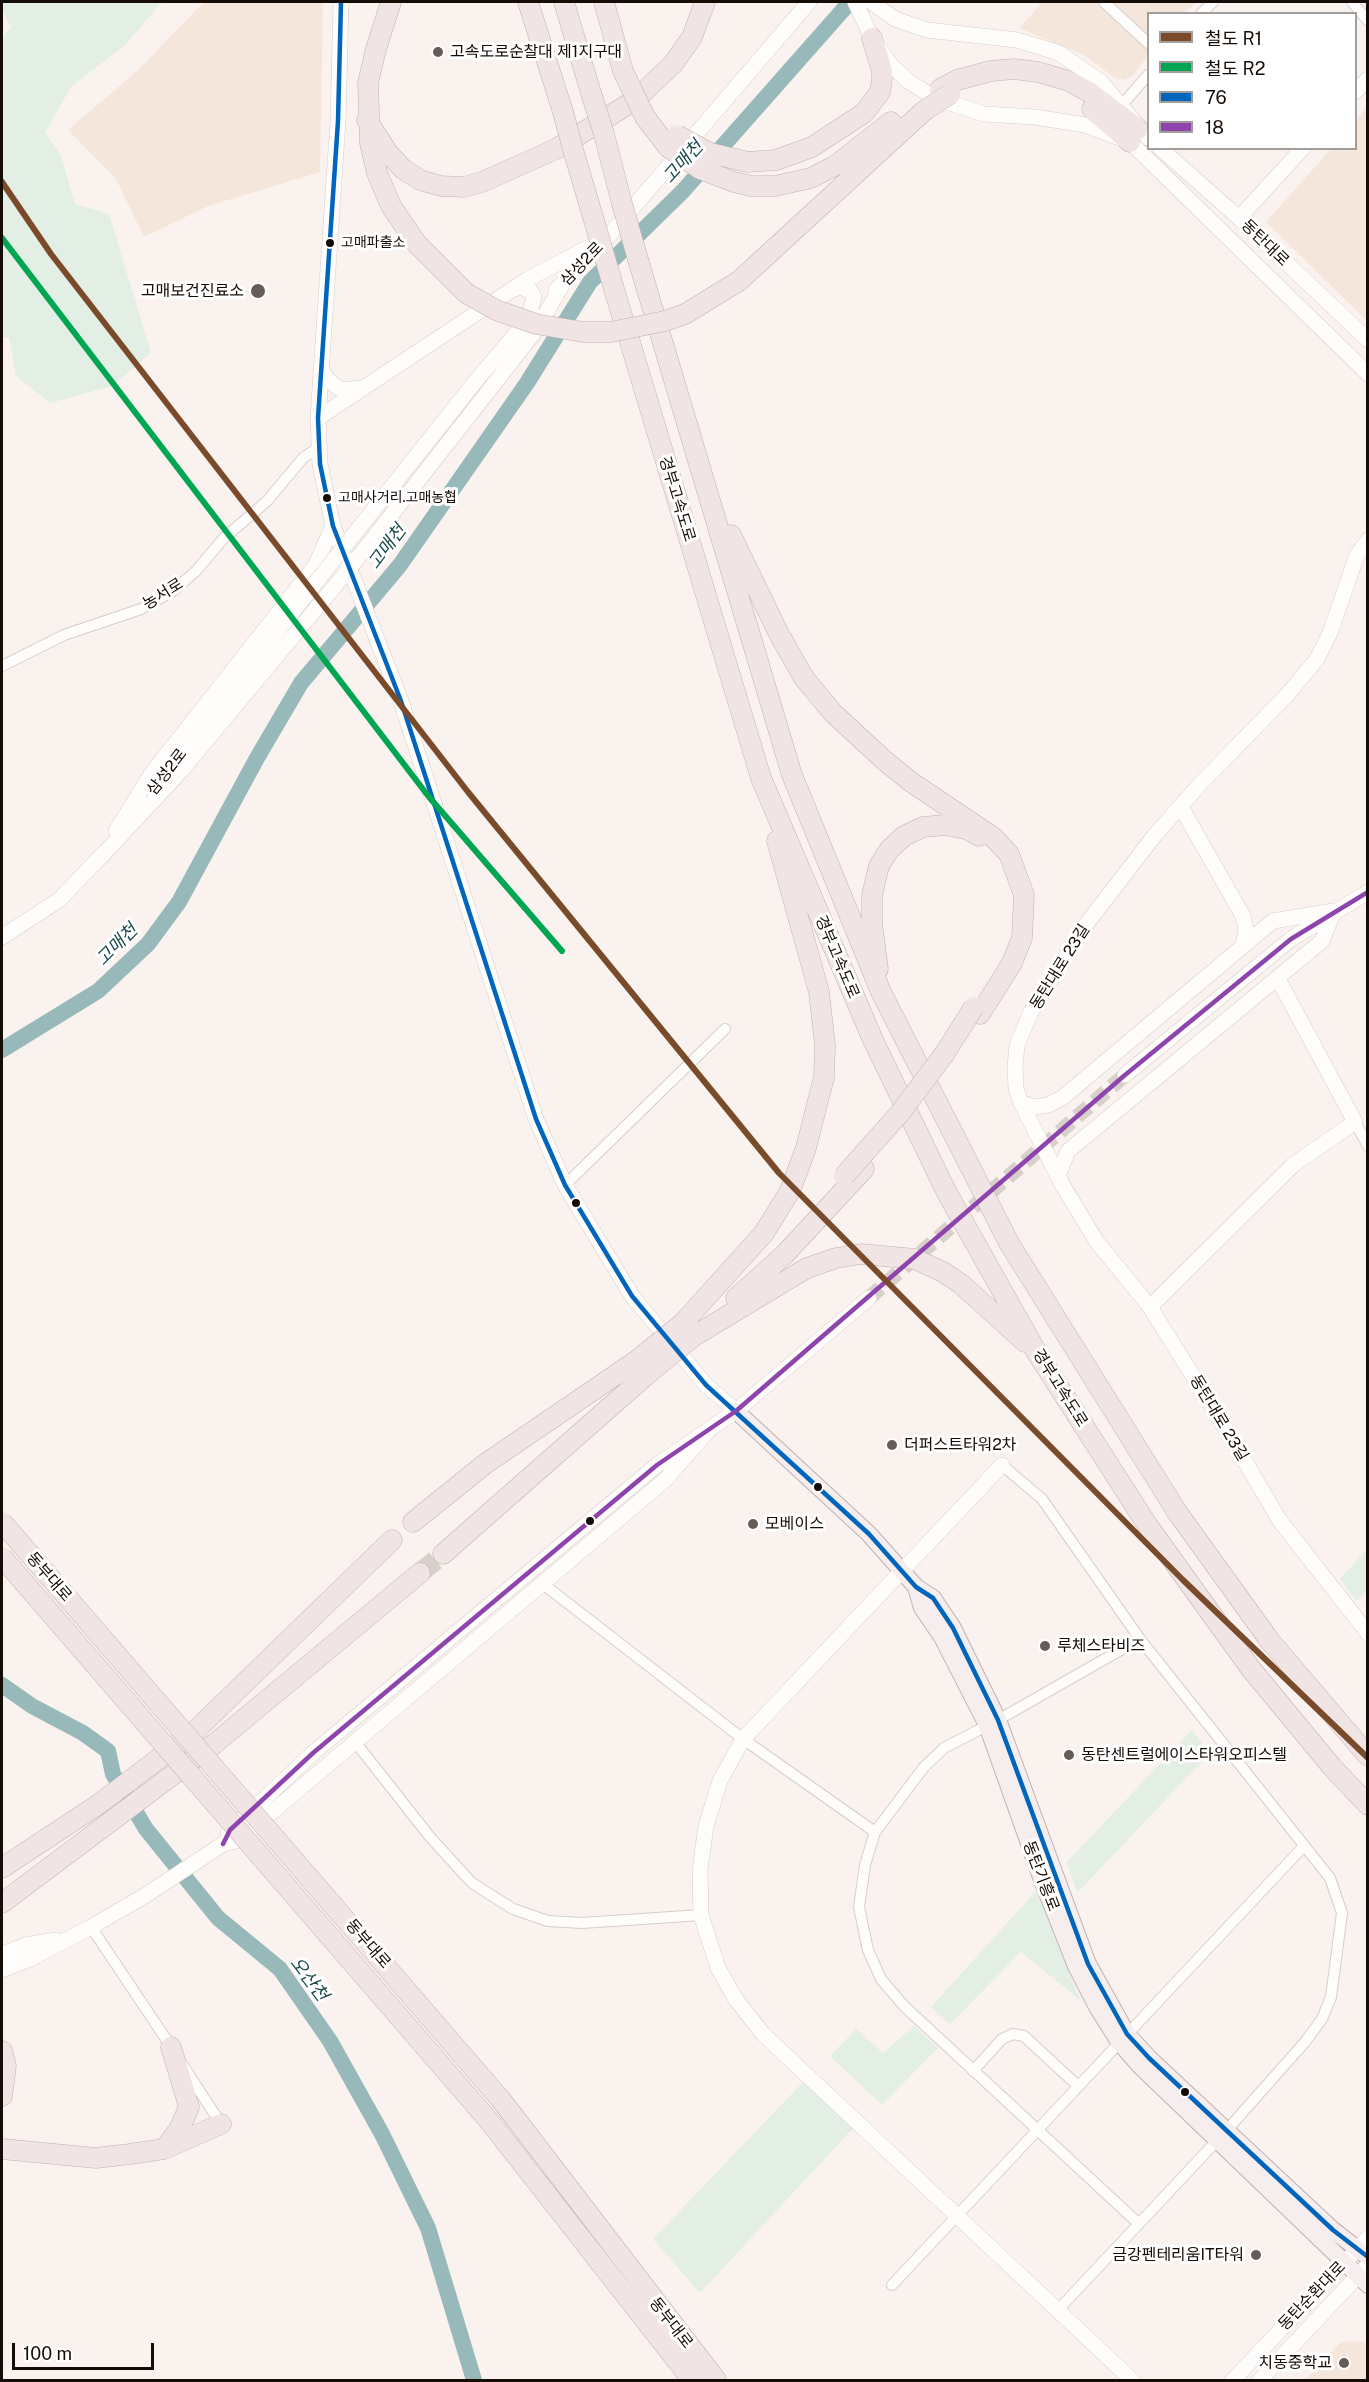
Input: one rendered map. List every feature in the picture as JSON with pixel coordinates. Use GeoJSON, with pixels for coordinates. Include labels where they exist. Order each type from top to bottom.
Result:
{"type":"FeatureCollection","features":[{"type":"Feature","properties":{"kind":"highway"},"geometry":{"type":"LineString","coordinates":[[383,2],[368,83],[367,120],[377,173],[391,206],[417,244],[466,293],[496,310],[536,324],[583,332],[611,332],[665,321],[685,314],[739,281],[920,107]]}},
{"type":"Feature","properties":{"kind":"highway"},"geometry":{"type":"LineString","coordinates":[[376,48],[391,2]]}},
{"type":"Feature","properties":{"kind":"highway","name":"경부고속도로"},"geometry":{"type":"LineString","coordinates":[[528,2],[601,233],[614,289],[761,778],[878,1050],[947,1193],[1037,1353],[1148,1526],[1251,1669],[1332,1767],[1368,1805]]}},
{"type":"Feature","properties":{"kind":"highway","name":"경부고속도로"},"geometry":{"type":"LineString","coordinates":[[564,2],[792,775],[881,992],[1009,1243],[1177,1512],[1270,1641],[1368,1756]]}},
{"type":"Feature","properties":{"kind":"highway"},"geometry":{"type":"LineString","coordinates":[[604,2],[626,70],[649,115],[700,169],[734,182],[751,186],[775,186],[799,182],[822,174],[945,92],[957,80],[991,71],[1014,69],[1038,72],[1069,81],[1089,92],[1139,136]]}},
{"type":"Feature","properties":{"kind":"highway"},"geometry":{"type":"LineString","coordinates":[[367,120],[387,153],[403,169],[420,180],[441,186],[464,187],[482,182],[556,149],[635,100],[674,64],[692,37],[705,2]]}},
{"type":"Feature","properties":{"kind":"highway"},"geometry":{"type":"LineString","coordinates":[[672,141],[717,156],[748,162],[793,156],[812,147],[864,113],[880,92],[882,70],[869,31]]}},
{"type":"Feature","properties":{"kind":"highway"},"geometry":{"type":"LineString","coordinates":[[689,1329],[844,1176],[900,1113],[1012,963],[1022,938],[1024,895],[1009,854],[993,837],[885,761],[833,713],[804,678],[779,634],[705,482]]}},
{"type":"Feature","properties":{"kind":"highway"},"geometry":{"type":"LineString","coordinates":[[689,1329],[764,1233],[790,1191],[806,1148],[824,1077],[825,1046],[819,992],[761,778]]}},
{"type":"Feature","properties":{"kind":"highway"},"geometry":{"type":"LineString","coordinates":[[443,1554],[640,1369],[784,1255],[906,1120],[977,1010],[1009,937],[1013,915],[1013,894],[1008,871],[996,851],[982,837],[966,829],[945,825],[923,827],[904,836],[879,866],[872,896],[872,924],[881,992]]}},
{"type":"Feature","properties":{"kind":"highway"},"geometry":{"type":"LineString","coordinates":[[689,1329],[807,1268],[849,1255],[894,1256],[924,1263],[961,1284],[1037,1353]]}},
{"type":"Feature","properties":{"kind":"highway"},"geometry":{"type":"LineString","coordinates":[[413,1522],[484,1464],[640,1369]]}},
{"type":"Feature","properties":{"kind":"highway","name":"동부대로"},"geometry":{"type":"LineString","coordinates":[[2,1522],[502,2101],[716,2380]]}},
{"type":"Feature","properties":{"kind":"highway"},"geometry":{"type":"LineString","coordinates":[[2,1868],[139,1775],[196,1730],[392,1540]]}},
{"type":"Feature","properties":{"kind":"highway","name":"동부대로"},"geometry":{"type":"LineString","coordinates":[[2,1557],[490,2122],[692,2380]]}},
{"type":"Feature","properties":{"kind":"highway"},"geometry":{"type":"LineString","coordinates":[[2,1903],[214,1744],[420,1573]]}},
{"type":"Feature","properties":{"kind":"highway"},"geometry":{"type":"LineString","coordinates":[[2,1857],[65,1827]]}},
{"type":"Feature","properties":{"kind":"highway"},"geometry":{"type":"LineString","coordinates":[[2,1888],[57,1860]]}},
{"type":"Feature","properties":{"kind":"highway"},"geometry":{"type":"LineString","coordinates":[[164,2149],[180,2128],[189,2107],[171,2047]]}},
{"type":"Feature","properties":{"kind":"highway"},"geometry":{"type":"LineString","coordinates":[[2,2052],[6,2066],[2,2096]]}},
{"type":"Feature","properties":{"kind":"highway"},"geometry":{"type":"LineString","coordinates":[[2,2149],[96,2158],[164,2149],[221,2124]]}},
{"type":"Feature","properties":{"kind":"highway"},"geometry":{"type":"LineString","coordinates":[[616,2284],[683,2380]]}},
{"type":"Feature","properties":{"kind":"highway"},"geometry":{"type":"LineString","coordinates":[[657,2306],[698,2338],[731,2380]]}},
{"type":"Feature","properties":{"kind":"main road","name":"동탄기흥로"},"geometry":{"type":"LineString","coordinates":[[736,1411],[869,1534],[916,1587],[922,1608],[942,1637],[992,1722],[1028,1843],[1076,1966],[1096,2007],[1123,2038],[1140,2066],[1333,2230],[1364,2248]]}},
{"type":"Feature","properties":{"kind":"main road","name":"동탄기흥로"},"geometry":{"type":"LineString","coordinates":[[1222,2135],[1344,2263],[1364,2276]]}},
{"type":"Feature","properties":{"kind":"street","name":"동탄기흥로"},"geometry":{"type":"LineString","coordinates":[[341,2],[338,128],[318,418],[318,448],[333,526],[401,701],[537,1119],[565,1185],[639,1305],[706,1385],[736,1411]]}},
{"type":"Feature","properties":{"kind":"street"},"geometry":{"type":"LineString","coordinates":[[1104,2],[1147,41]]}},
{"type":"Feature","properties":{"kind":"street"},"geometry":{"type":"LineString","coordinates":[[1352,2],[1368,21]]}},
{"type":"Feature","properties":{"kind":"street","name":"삼성2로"},"geometry":{"type":"LineString","coordinates":[[2,937],[59,900],[98,860],[479,377],[563,283],[601,233],[803,4]]}},
{"type":"Feature","properties":{"kind":"street"},"geometry":{"type":"LineString","coordinates":[[866,4],[927,30],[1017,40],[1059,53],[1101,82],[1121,106],[1139,136],[1035,117],[984,114],[952,104],[908,81],[891,64],[869,31],[866,4]]}},
{"type":"Feature","properties":{"kind":"street"},"geometry":{"type":"LineString","coordinates":[[1121,106],[1147,77]]}},
{"type":"Feature","properties":{"kind":"street"},"geometry":{"type":"LineString","coordinates":[[1357,91],[1368,78]]}},
{"type":"Feature","properties":{"kind":"street"},"geometry":{"type":"LineString","coordinates":[[1152,150],[1368,374]]}},
{"type":"Feature","properties":{"kind":"street","name":"동탄대로"},"geometry":{"type":"LineString","coordinates":[[1162,150],[1239,218],[1368,340]]}},
{"type":"Feature","properties":{"kind":"street"},"geometry":{"type":"LineString","coordinates":[[1239,218],[1301,150]]}},
{"type":"Feature","properties":{"kind":"street"},"geometry":{"type":"LineString","coordinates":[[318,418],[601,233]]}},
{"type":"Feature","properties":{"kind":"street"},"geometry":{"type":"LineString","coordinates":[[98,860],[181,771],[351,574],[537,329],[563,283]]}},
{"type":"Feature","properties":{"kind":"street"},"geometry":{"type":"LineString","coordinates":[[510,291],[520,287],[531,291],[534,297],[528,320]]}},
{"type":"Feature","properties":{"kind":"street"},"geometry":{"type":"LineString","coordinates":[[322,369],[326,378],[341,390],[363,388]]}},
{"type":"Feature","properties":{"kind":"street","name":"농서로"},"geometry":{"type":"LineString","coordinates":[[2,666],[64,635],[141,609],[173,591],[196,571],[223,539],[267,501],[303,458],[318,448]]}},
{"type":"Feature","properties":{"kind":"street"},"geometry":{"type":"LineString","coordinates":[[98,860],[152,773],[315,566],[333,526]]}},
{"type":"Feature","properties":{"kind":"street","name":"동탄대로 23길"},"geometry":{"type":"LineString","coordinates":[[1368,540],[1357,555],[1330,633],[1317,659],[1288,694],[1200,784],[1135,860],[1084,927],[1048,982],[1017,1045],[1016,1088],[1021,1103],[1058,1176],[1097,1242],[1150,1307],[1280,1521],[1368,1633]]}},
{"type":"Feature","properties":{"kind":"street"},"geometry":{"type":"LineString","coordinates":[[1181,807],[1243,916],[1246,930],[1243,946]]}},
{"type":"Feature","properties":{"kind":"street"},"geometry":{"type":"LineString","coordinates":[[1125,1075],[1291,939],[1334,910],[1368,892]]}},
{"type":"Feature","properties":{"kind":"street"},"geometry":{"type":"LineString","coordinates":[[1243,916],[1258,922],[1334,910]]}},
{"type":"Feature","properties":{"kind":"street"},"geometry":{"type":"LineString","coordinates":[[1058,1176],[1068,1151],[1322,941],[1334,910]]}},
{"type":"Feature","properties":{"kind":"street"},"geometry":{"type":"LineString","coordinates":[[1021,1103],[1035,1107],[1048,1105],[1062,1098],[1273,921]]}},
{"type":"Feature","properties":{"kind":"street"},"geometry":{"type":"LineString","coordinates":[[1278,979],[1368,1146]]}},
{"type":"Feature","properties":{"kind":"street"},"geometry":{"type":"LineString","coordinates":[[565,1185],[725,1029]]}},
{"type":"Feature","properties":{"kind":"street"},"geometry":{"type":"LineString","coordinates":[[1150,1307],[1293,1165],[1355,1122]]}},
{"type":"Feature","properties":{"kind":"street"},"geometry":{"type":"LineString","coordinates":[[231,1838],[313,1753],[648,1472],[736,1411],[870,1298]]}},
{"type":"Feature","properties":{"kind":"street"},"geometry":{"type":"LineString","coordinates":[[2,1970],[30,1959],[64,1939],[91,1927],[164,1884],[231,1838],[356,1743],[665,1480],[709,1430]]}},
{"type":"Feature","properties":{"kind":"street"},"geometry":{"type":"LineString","coordinates":[[1057,2311],[1222,2135],[1323,2019],[1331,1997],[1342,1913],[1330,1878],[1303,1847],[1140,1639],[1042,1499],[1002,1465],[743,1739],[720,1781],[706,1826],[700,1869],[701,1915],[718,1968],[751,2021],[955,2216],[1057,2311],[1132,2380]]}},
{"type":"Feature","properties":{"kind":"street"},"geometry":{"type":"LineString","coordinates":[[543,1584],[743,1739],[875,1832]]}},
{"type":"Feature","properties":{"kind":"street"},"geometry":{"type":"LineString","coordinates":[[1138,2223],[904,2006],[881,1979],[868,1950],[859,1907],[865,1865],[875,1832],[924,1767],[944,1748],[1140,1639]]}},
{"type":"Feature","properties":{"kind":"street"},"geometry":{"type":"LineString","coordinates":[[356,1743],[430,1837],[472,1882],[513,1909],[548,1921],[582,1923],[701,1915]]}},
{"type":"Feature","properties":{"kind":"street"},"geometry":{"type":"LineString","coordinates":[[892,2285],[1303,1847]]}},
{"type":"Feature","properties":{"kind":"street"},"geometry":{"type":"LineString","coordinates":[[91,1927],[221,2124]]}},
{"type":"Feature","properties":{"kind":"street"},"geometry":{"type":"LineString","coordinates":[[2,1954],[26,1945],[64,1939]]}},
{"type":"Feature","properties":{"kind":"street"},"geometry":{"type":"LineString","coordinates":[[973,2071],[1002,2040],[1013,2034],[1024,2036],[1078,2086]]}},
{"type":"Feature","properties":{"kind":"street","name":"동탄순환대로"},"geometry":{"type":"LineString","coordinates":[[1233,2380],[1344,2263],[1364,2248]]}},
{"type":"Feature","properties":{"kind":"street","name":"동탄순환대로"},"geometry":{"type":"LineString","coordinates":[[1260,2380],[1364,2276]]}},
{"type":"Feature","properties":{"kind":"shaded area"},"geometry":{"type":"Polygon","coordinates":[[[2,2],[162,2],[125,45],[71,87],[45,133],[60,153],[75,204],[109,214],[151,353],[112,386],[50,403],[16,376],[9,337],[2,338],[2,39],[11,27],[2,10],[2,2]]]}},
{"type":"Feature","properties":{"kind":"shaded area"},"geometry":{"type":"Polygon","coordinates":[[[204,2],[323,2],[320,172],[208,206],[144,237],[116,179],[68,130],[137,71],[204,2]]]}},
{"type":"Feature","properties":{"kind":"shaded area"},"geometry":{"type":"Polygon","coordinates":[[[1043,2],[1196,2],[1186,12],[1147,12],[1147,57],[1133,75],[1124,80],[1115,78],[1084,55],[1019,28],[1043,2]]]}},
{"type":"Feature","properties":{"kind":"shaded area"},"geometry":{"type":"Polygon","coordinates":[[[1367,107],[1367,321],[1266,222],[1330,150],[1357,150],[1357,120],[1367,107]]]}},
{"type":"Feature","properties":{"kind":"shaded area"},"geometry":{"type":"Polygon","coordinates":[[[1367,1549],[1367,1590],[1357,1601],[1340,1579],[1367,1549]]]}},
{"type":"Feature","properties":{"kind":"shaded area"},"geometry":{"type":"Polygon","coordinates":[[[1192,1730],[1210,1753],[1077,1893],[1067,1862],[1192,1730]]]}},
{"type":"Feature","properties":{"kind":"shaded area"},"geometry":{"type":"Polygon","coordinates":[[[1037,1890],[1080,2000],[1021,1952],[950,2024],[931,2007],[1037,1890]]]}},
{"type":"Feature","properties":{"kind":"shaded area"},"geometry":{"type":"Polygon","coordinates":[[[914,2026],[938,2048],[882,2105],[830,2056],[856,2029],[883,2053],[914,2026]]]}},
{"type":"Feature","properties":{"kind":"shaded area"},"geometry":{"type":"Polygon","coordinates":[[[805,2080],[856,2125],[700,2293],[653,2239],[805,2080]]]}},
{"type":"Feature","properties":{"kind":"shaded area","name":"치동중학교"},"geometry":{"type":"Polygon","coordinates":[[[1342,2341],[1364,2342],[1367,2345],[1367,2380],[1305,2380],[1342,2341]]]}},
{"type":"Feature","properties":{"kind":"waterway","name":"고매천"},"geometry":{"type":"LineString","coordinates":[[2,1050],[98,991],[148,944],[179,902],[257,758],[301,683],[400,565],[527,383],[590,282],[683,191],[850,2]]}},
{"type":"Feature","properties":{"kind":"waterway","name":"오산천"},"geometry":{"type":"LineString","coordinates":[[2,1685],[32,1706],[83,1733],[108,1751],[113,1774],[146,1829],[218,1918],[280,1969],[330,2041],[382,2134],[428,2228],[474,2380]]}},
{"type":"Feature","properties":{"kind":"tunnel"},"geometry":{"type":"LineString","coordinates":[[869,1298],[1125,1075]]}},
{"type":"Feature","properties":{"kind":"tunnel"},"geometry":{"type":"LineString","coordinates":[[420,1573],[443,1554]]}},
{"type":"Feature","properties":{"kind":"rail line","name":"R1"},"geometry":{"type":"LineString","coordinates":[[2,182],[51,254],[468,792],[779,1173],[1183,1580],[1368,1758]]}},
{"type":"Feature","properties":{"kind":"rail line","name":"R2"},"geometry":{"type":"LineString","coordinates":[[2,238],[429,797],[562,951]]}},
{"type":"Feature","properties":{"kind":"transit line","name":"76"},"geometry":{"type":"LineString","coordinates":[[341,2],[338,121],[318,418],[320,464],[333,526],[401,701],[536,1119],[565,1185],[632,1296],[706,1385],[869,1534],[916,1587],[933,1598],[953,1628],[998,1720],[1088,1964],[1127,2034],[1149,2058],[1333,2230],[1368,2257]]}},
{"type":"Feature","properties":{"kind":"transit line","name":"18"},"geometry":{"type":"LineString","coordinates":[[223,1844],[230,1830],[313,1753],[657,1465],[736,1411],[1125,1075],[1291,939],[1368,892]]}},
{"type":"Feature","properties":{"kind":"place","name":"고속도로순찰대 제1지구대"},"geometry":{"type":"Point","coordinates":[438,52]}},
{"type":"Feature","properties":{"kind":"place","name":"고매파출소"},"geometry":{"type":"Point","coordinates":[330,243]}},
{"type":"Feature","properties":{"kind":"place","name":"고매보건진료소"},"geometry":{"type":"Point","coordinates":[258,291]}},
{"type":"Feature","properties":{"kind":"place","name":"고매사거리.고매농협"},"geometry":{"type":"Point","coordinates":[327,498]}},
{"type":"Feature","properties":{"kind":"place","name":"더퍼스트타워2차"},"geometry":{"type":"Point","coordinates":[892,1445]}},
{"type":"Feature","properties":{"kind":"place","name":"모베이스"},"geometry":{"type":"Point","coordinates":[753,1524]}},
{"type":"Feature","properties":{"kind":"place","name":"루체스타비즈"},"geometry":{"type":"Point","coordinates":[1045,1646]}},
{"type":"Feature","properties":{"kind":"place","name":"동탄센트럴에이스타워오피스텔"},"geometry":{"type":"Point","coordinates":[1069,1755]}},
{"type":"Feature","properties":{"kind":"place","name":"금강펜테리움IT타워"},"geometry":{"type":"Point","coordinates":[1256,2255]}},
{"type":"Feature","properties":{"kind":"place","name":"치동중학교"},"geometry":{"type":"Point","coordinates":[1344,2363]}}]}
